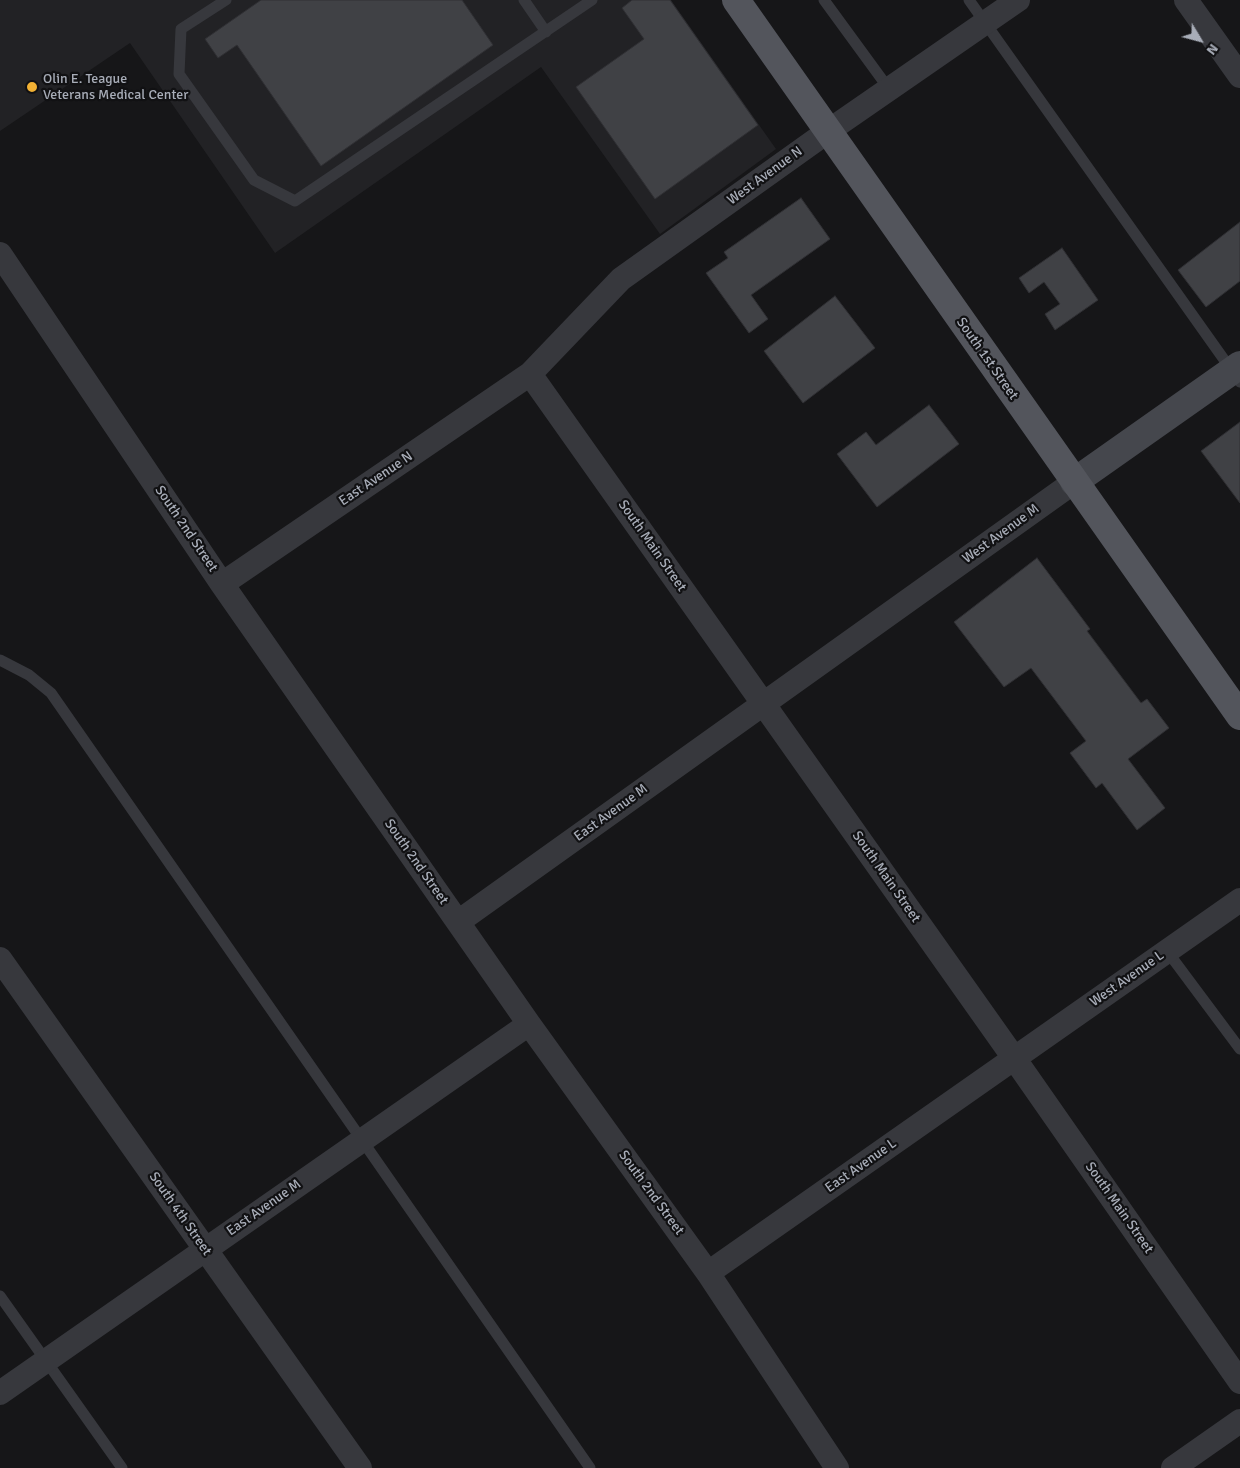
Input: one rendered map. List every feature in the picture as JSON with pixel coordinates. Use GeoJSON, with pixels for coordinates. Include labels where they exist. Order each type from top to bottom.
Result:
{"type":"FeatureCollection","features":[{"type":"Feature","properties":{"kind":"main road","name":"South 1st Street"},"geometry":{"type":"LineString","coordinates":[[736,0],[1240,716]]}},
{"type":"Feature","properties":{"kind":"street","name":"West Avenue N"},"geometry":{"type":"LineString","coordinates":[[530,374],[621,279],[1018,0]]}},
{"type":"Feature","properties":{"kind":"street"},"geometry":{"type":"LineString","coordinates":[[1186,0],[1240,76]]}},
{"type":"Feature","properties":{"kind":"street","name":"South 2nd Street"},"geometry":{"type":"LineString","coordinates":[[0,254],[222,584],[529,1024],[708,1273],[837,1468]]}},
{"type":"Feature","properties":{"kind":"street","name":"West Avenue M"},"geometry":{"type":"LineString","coordinates":[[764,704],[1074,482],[1237,372]]}},
{"type":"Feature","properties":{"kind":"street","name":"East Avenue N"},"geometry":{"type":"LineString","coordinates":[[222,584],[530,374]]}},
{"type":"Feature","properties":{"kind":"street","name":"South Main Street"},"geometry":{"type":"LineString","coordinates":[[530,374],[1014,1058],[1240,1382]]}},
{"type":"Feature","properties":{"kind":"street","name":"East Avenue M"},"geometry":{"type":"LineString","coordinates":[[458,922],[764,704]]}},
{"type":"Feature","properties":{"kind":"street","name":"West Avenue L"},"geometry":{"type":"LineString","coordinates":[[1014,1058],[1240,900]]}},
{"type":"Feature","properties":{"kind":"street","name":"South 4th Street"},"geometry":{"type":"LineString","coordinates":[[0,959],[360,1468]]}},
{"type":"Feature","properties":{"kind":"street","name":"East Avenue M"},"geometry":{"type":"LineString","coordinates":[[0,1393],[529,1024]]}},
{"type":"Feature","properties":{"kind":"street","name":"East Avenue L"},"geometry":{"type":"LineString","coordinates":[[708,1273],[1014,1058]]}},
{"type":"Feature","properties":{"kind":"street"},"geometry":{"type":"LineString","coordinates":[[1173,1468],[1240,1422]]}},
{"type":"Feature","properties":{"kind":"lane"},"geometry":{"type":"LineString","coordinates":[[226,0],[181,29],[179,74],[254,180],[295,201],[592,0]]}},
{"type":"Feature","properties":{"kind":"lane"},"geometry":{"type":"LineString","coordinates":[[524,0],[546,32]]}},
{"type":"Feature","properties":{"kind":"lane"},"geometry":{"type":"LineString","coordinates":[[824,0],[889,90]]}},
{"type":"Feature","properties":{"kind":"lane"},"geometry":{"type":"LineString","coordinates":[[969,0],[1237,372]]}},
{"type":"Feature","properties":{"kind":"lane"},"geometry":{"type":"LineString","coordinates":[[0,660],[29,675],[51,693],[590,1468]]}},
{"type":"Feature","properties":{"kind":"lane"},"geometry":{"type":"LineString","coordinates":[[1168,951],[1240,1049]]}},
{"type":"Feature","properties":{"kind":"lane"},"geometry":{"type":"LineString","coordinates":[[0,1296],[122,1468]]}},
{"type":"Feature","properties":{"kind":"shaded area"},"geometry":{"type":"Polygon","coordinates":[[[0,0],[671,0],[776,149],[660,234],[541,67],[275,253],[130,43],[0,131],[0,0]]]}},
{"type":"Feature","properties":{"kind":"building"},"geometry":{"type":"Polygon","coordinates":[[[261,0],[462,0],[493,45],[321,166],[237,45],[218,58],[205,39],[261,0]]]}},
{"type":"Feature","properties":{"kind":"building"},"geometry":{"type":"Polygon","coordinates":[[[632,0],[670,0],[758,125],[655,199],[576,87],[644,39],[622,8],[632,0]]]}},
{"type":"Feature","properties":{"kind":"building"},"geometry":{"type":"Polygon","coordinates":[[[801,198],[830,239],[751,295],[768,319],[749,333],[706,273],[728,258],[724,252],[801,198]]]}},
{"type":"Feature","properties":{"kind":"building"},"geometry":{"type":"Polygon","coordinates":[[[1240,222],[1240,281],[1206,307],[1178,270],[1240,222]]]}},
{"type":"Feature","properties":{"kind":"building"},"geometry":{"type":"Polygon","coordinates":[[[1062,248],[1098,300],[1055,330],[1045,314],[1060,304],[1044,282],[1029,293],[1019,278],[1062,248]]]}},
{"type":"Feature","properties":{"kind":"building"},"geometry":{"type":"Polygon","coordinates":[[[835,296],[875,348],[803,403],[764,351],[835,296]]]}},
{"type":"Feature","properties":{"kind":"building"},"geometry":{"type":"Polygon","coordinates":[[[929,405],[959,444],[877,507],[837,454],[866,432],[876,445],[929,405]]]}},
{"type":"Feature","properties":{"kind":"building"},"geometry":{"type":"Polygon","coordinates":[[[1240,422],[1240,503],[1201,451],[1240,422]]]}},
{"type":"Feature","properties":{"kind":"building"},"geometry":{"type":"Polygon","coordinates":[[[1037,558],[1090,629],[1087,631],[1141,703],[1147,699],[1169,728],[1128,759],[1165,808],[1137,830],[1102,783],[1096,788],[1070,753],[1086,741],[1031,668],[1004,687],[954,622],[1037,558]]]}},
{"type":"Feature","properties":{"kind":"place","name":"Olin E. Teague Veterans Medical Center"},"geometry":{"type":"Point","coordinates":[32,87]}}]}
